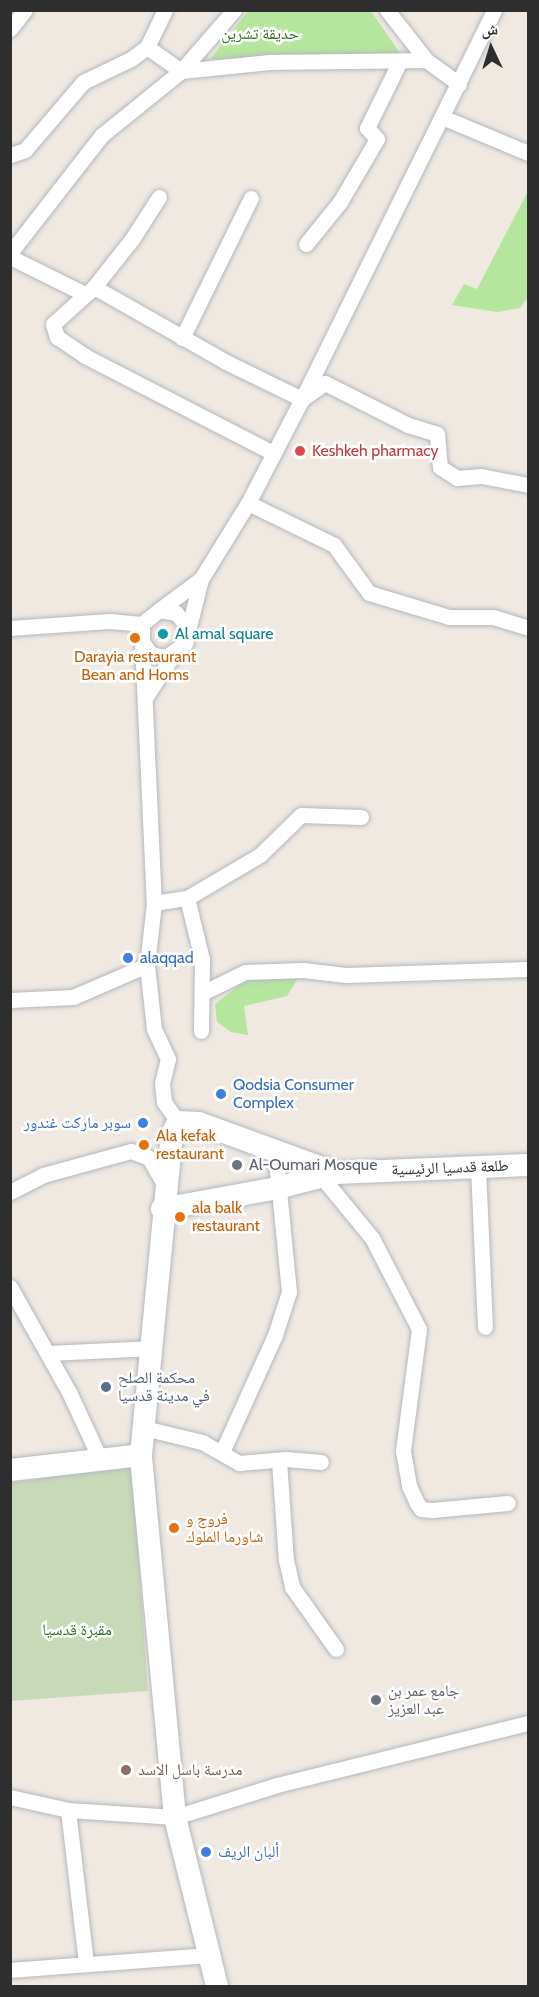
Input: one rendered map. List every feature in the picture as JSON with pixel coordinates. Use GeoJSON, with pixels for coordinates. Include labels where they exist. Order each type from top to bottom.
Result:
{"type":"FeatureCollection","features":[{"type":"Feature","properties":{"kind":"main road","name":"طلعة قدسيا الرئيسية"},"geometry":{"type":"LineString","coordinates":[[178,1122],[199,1123],[275,1150],[328,1174]]}},
{"type":"Feature","properties":{"kind":"main road"},"geometry":{"type":"LineString","coordinates":[[178,1122],[172,1134],[162,1209],[154,1348],[141,1455],[175,1817],[217,1986]]}},
{"type":"Feature","properties":{"kind":"main road","name":"طلعة قدسيا الرئيسية"},"geometry":{"type":"LineString","coordinates":[[162,1209],[277,1188],[328,1174],[528,1166]]}},
{"type":"Feature","properties":{"kind":"main road"},"geometry":{"type":"LineString","coordinates":[[10,1470],[141,1455]]}},
{"type":"Feature","properties":{"kind":"street"},"geometry":{"type":"LineString","coordinates":[[10,29],[25,10]]}},
{"type":"Feature","properties":{"kind":"street"},"geometry":{"type":"LineString","coordinates":[[10,155],[25,150],[83,82],[131,59],[147,46],[165,10]]}},
{"type":"Feature","properties":{"kind":"street"},"geometry":{"type":"LineString","coordinates":[[234,10],[181,71],[102,135],[10,255],[90,290],[302,399]]}},
{"type":"Feature","properties":{"kind":"street"},"geometry":{"type":"LineString","coordinates":[[387,10],[426,60],[459,84]]}},
{"type":"Feature","properties":{"kind":"street"},"geometry":{"type":"LineString","coordinates":[[145,698],[173,655],[185,643],[187,626],[201,579],[248,503],[302,399],[494,10]]}},
{"type":"Feature","properties":{"kind":"street"},"geometry":{"type":"LineString","coordinates":[[147,46],[181,71],[270,62],[399,63],[426,60]]}},
{"type":"Feature","properties":{"kind":"street"},"geometry":{"type":"LineString","coordinates":[[306,244],[340,202],[377,139],[367,128],[399,63]]}},
{"type":"Feature","properties":{"kind":"street"},"geometry":{"type":"LineString","coordinates":[[442,117],[528,153]]}},
{"type":"Feature","properties":{"kind":"street"},"geometry":{"type":"LineString","coordinates":[[159,196],[132,239],[90,290],[53,324],[57,337],[86,356],[273,453]]}},
{"type":"Feature","properties":{"kind":"street"},"geometry":{"type":"LineString","coordinates":[[182,338],[251,198]]}},
{"type":"Feature","properties":{"kind":"street"},"geometry":{"type":"LineString","coordinates":[[302,399],[325,383],[408,425],[437,434],[440,467],[457,478],[481,476],[528,485]]}},
{"type":"Feature","properties":{"kind":"street"},"geometry":{"type":"LineString","coordinates":[[248,503],[334,545],[369,593],[449,617],[493,617],[528,628]]}},
{"type":"Feature","properties":{"kind":"street"},"geometry":{"type":"LineString","coordinates":[[10,628],[109,621],[142,624],[201,579]]}},
{"type":"Feature","properties":{"kind":"street"},"geometry":{"type":"LineString","coordinates":[[159,610],[176,613],[187,626]]}},
{"type":"Feature","properties":{"kind":"street"},"geometry":{"type":"LineString","coordinates":[[142,624],[154,903],[147,965],[154,1029],[168,1059],[162,1083],[164,1102],[178,1122]]}},
{"type":"Feature","properties":{"kind":"street"},"geometry":{"type":"LineString","coordinates":[[142,642],[158,657],[173,655]]}},
{"type":"Feature","properties":{"kind":"street"},"geometry":{"type":"LineString","coordinates":[[154,903],[187,898],[260,855],[302,815],[361,817]]}},
{"type":"Feature","properties":{"kind":"street"},"geometry":{"type":"LineString","coordinates":[[187,898],[202,959],[201,1031]]}},
{"type":"Feature","properties":{"kind":"street"},"geometry":{"type":"LineString","coordinates":[[10,1000],[73,997],[147,965]]}},
{"type":"Feature","properties":{"kind":"street"},"geometry":{"type":"LineString","coordinates":[[202,993],[245,972],[303,970],[346,975],[528,969]]}},
{"type":"Feature","properties":{"kind":"street"},"geometry":{"type":"LineString","coordinates":[[222,1452],[275,1335],[289,1292],[275,1150]]}},
{"type":"Feature","properties":{"kind":"street"},"geometry":{"type":"LineString","coordinates":[[10,1192],[43,1175],[132,1151],[148,1158],[165,1186]]}},
{"type":"Feature","properties":{"kind":"street"},"geometry":{"type":"LineString","coordinates":[[478,1167],[484,1327]]}},
{"type":"Feature","properties":{"kind":"street"},"geometry":{"type":"LineString","coordinates":[[328,1174],[372,1238],[419,1329],[403,1452],[409,1486],[417,1503],[422,1509],[432,1510],[508,1503]]}},
{"type":"Feature","properties":{"kind":"street"},"geometry":{"type":"LineString","coordinates":[[10,1287],[48,1353],[100,1460]]}},
{"type":"Feature","properties":{"kind":"street"},"geometry":{"type":"LineString","coordinates":[[48,1353],[154,1348]]}},
{"type":"Feature","properties":{"kind":"street"},"geometry":{"type":"LineString","coordinates":[[144,1428],[202,1442],[239,1463],[321,1462]]}},
{"type":"Feature","properties":{"kind":"street"},"geometry":{"type":"LineString","coordinates":[[279,1461],[286,1560],[292,1587],[336,1649]]}},
{"type":"Feature","properties":{"kind":"street"},"geometry":{"type":"LineString","coordinates":[[10,1797],[68,1810],[175,1817],[277,1785],[528,1722]]}},
{"type":"Feature","properties":{"kind":"street"},"geometry":{"type":"LineString","coordinates":[[68,1810],[86,1965]]}},
{"type":"Feature","properties":{"kind":"street"},"geometry":{"type":"LineString","coordinates":[[10,1970],[208,1955]]}},
{"type":"Feature","properties":{"kind":"green space","name":"حديقة تشرين"},"geometry":{"type":"Polygon","coordinates":[[[249,10],[371,11],[402,56],[210,59],[249,10]]]}},
{"type":"Feature","properties":{"kind":"green space"},"geometry":{"type":"Polygon","coordinates":[[[528,191],[528,297],[520,308],[497,312],[452,305],[464,284],[477,289],[528,191]]]}},
{"type":"Feature","properties":{"kind":"green space"},"geometry":{"type":"Polygon","coordinates":[[[255,973],[298,978],[287,996],[244,1006],[248,1035],[231,1032],[217,1022],[215,1004],[255,973]]]}},
{"type":"Feature","properties":{"kind":"green space","name":"مقبرة قدسيا"},"geometry":{"type":"Polygon","coordinates":[[[132,1466],[148,1691],[11,1701],[10,1483],[132,1466]]]}},
{"type":"Feature","properties":{"kind":"place","name":"Keshkeh pharmacy"},"geometry":{"type":"Point","coordinates":[300,451]}},
{"type":"Feature","properties":{"kind":"place","name":"Al amal square"},"geometry":{"type":"Point","coordinates":[163,634]}},
{"type":"Feature","properties":{"kind":"place","name":"Darayia restaurant Bean and Homs"},"geometry":{"type":"Point","coordinates":[135,638]}},
{"type":"Feature","properties":{"kind":"place","name":"alaqqad"},"geometry":{"type":"Point","coordinates":[128,958]}},
{"type":"Feature","properties":{"kind":"place","name":"Qodsia Consumer Complex"},"geometry":{"type":"Point","coordinates":[221,1094]}},
{"type":"Feature","properties":{"kind":"place","name":"سوبر ماركت غندور"},"geometry":{"type":"Point","coordinates":[143,1123]}},
{"type":"Feature","properties":{"kind":"place","name":"Ala kefak restaurant"},"geometry":{"type":"Point","coordinates":[144,1145]}},
{"type":"Feature","properties":{"kind":"place","name":"Al-Oumari Mosque"},"geometry":{"type":"Point","coordinates":[237,1165]}},
{"type":"Feature","properties":{"kind":"place","name":"ala balk restaurant"},"geometry":{"type":"Point","coordinates":[180,1217]}},
{"type":"Feature","properties":{"kind":"place","name":"محكمة الصلح في مدينة قدسيا"},"geometry":{"type":"Point","coordinates":[106,1387]}},
{"type":"Feature","properties":{"kind":"place","name":"فروج و شاورما الملوك"},"geometry":{"type":"Point","coordinates":[174,1528]}},
{"type":"Feature","properties":{"kind":"place","name":"جامع عمر بن عبد العزيز"},"geometry":{"type":"Point","coordinates":[376,1700]}},
{"type":"Feature","properties":{"kind":"place","name":"مدرسة باسل الاسد"},"geometry":{"type":"Point","coordinates":[126,1770]}},
{"type":"Feature","properties":{"kind":"place","name":"ألبان الريف"},"geometry":{"type":"Point","coordinates":[206,1852]}}]}
